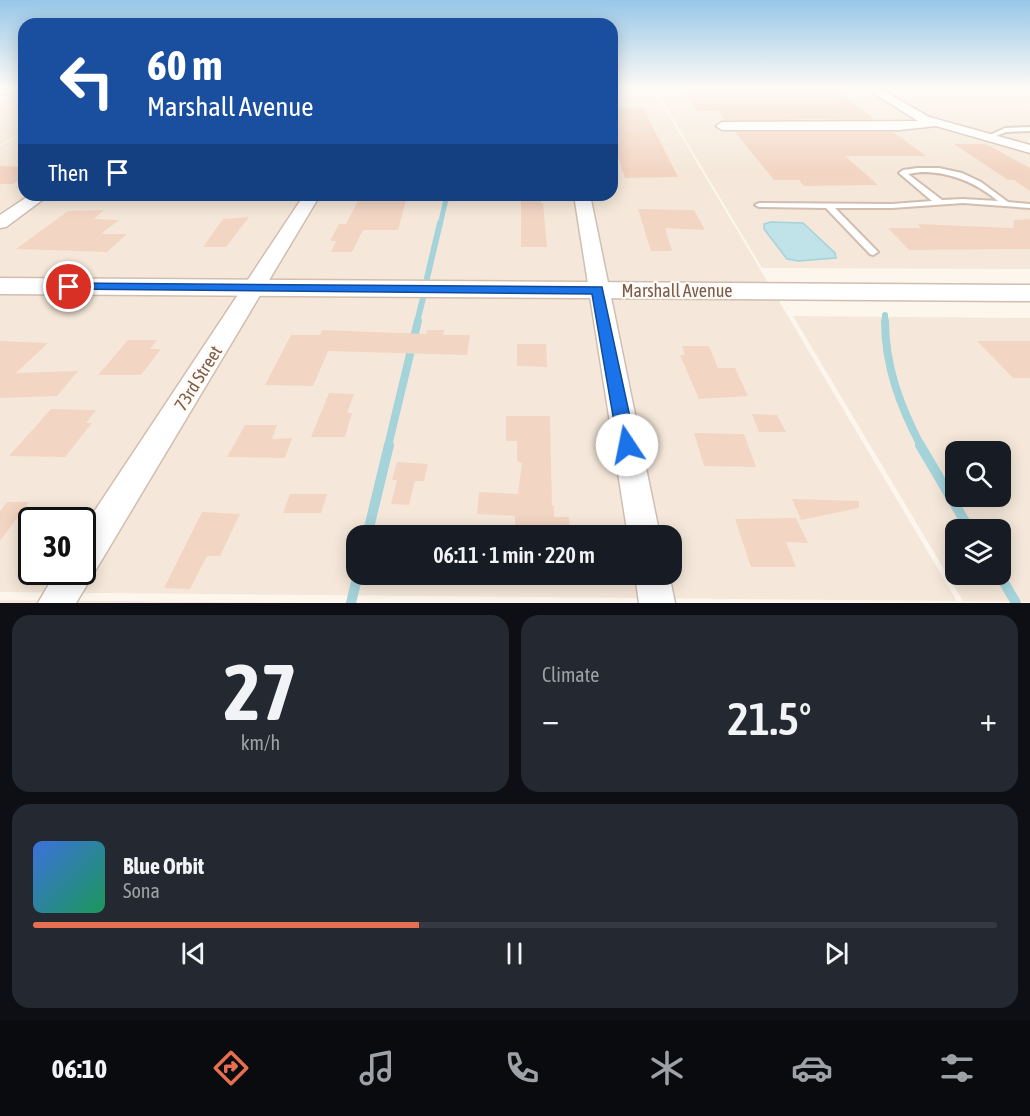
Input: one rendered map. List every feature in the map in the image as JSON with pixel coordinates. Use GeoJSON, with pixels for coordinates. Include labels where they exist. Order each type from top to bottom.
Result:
{"type":"FeatureCollection","features":[{"type":"Feature","properties":{"kind":"street"},"geometry":{"type":"LineString","coordinates":[[915,115],[935,123],[991,136],[1030,149]]}},
{"type":"Feature","properties":{"kind":"street"},"geometry":{"type":"LineString","coordinates":[[722,126],[899,126],[935,123]]}},
{"type":"Feature","properties":{"kind":"street"},"geometry":{"type":"LineString","coordinates":[[0,223],[32,201]]}},
{"type":"Feature","properties":{"kind":"street","name":"73rd Street"},"geometry":{"type":"LineString","coordinates":[[96,538],[308,201]]}},
{"type":"Feature","properties":{"kind":"street"},"geometry":{"type":"LineString","coordinates":[[583,201],[642,525]]}},
{"type":"Feature","properties":{"kind":"street","name":"Marshall Avenue"},"geometry":{"type":"LineString","coordinates":[[0,286],[1030,293]]}},
{"type":"Feature","properties":{"kind":"street"},"geometry":{"type":"LineString","coordinates":[[56,603],[67,585]]}},
{"type":"Feature","properties":{"kind":"street"},"geometry":{"type":"LineString","coordinates":[[654,585],[657,603]]}},
{"type":"Feature","properties":{"kind":"lane"},"geometry":{"type":"LineString","coordinates":[[991,136],[1005,130],[1030,129]]}},
{"type":"Feature","properties":{"kind":"lane"},"geometry":{"type":"LineString","coordinates":[[939,202],[903,173],[930,170],[958,174],[982,185],[1005,203]]}},
{"type":"Feature","properties":{"kind":"lane"},"geometry":{"type":"LineString","coordinates":[[759,205],[914,206],[939,202],[1005,203],[1030,206]]}},
{"type":"Feature","properties":{"kind":"lane"},"geometry":{"type":"LineString","coordinates":[[829,207],[873,252]]}},
{"type":"Feature","properties":{"kind":"shaded area"},"geometry":{"type":"Polygon","coordinates":[[[0,115],[18,115],[18,135],[0,145],[0,115]]]}},
{"type":"Feature","properties":{"kind":"shaded area"},"geometry":{"type":"Polygon","coordinates":[[[618,115],[669,115],[945,581],[945,585],[948,585],[957,601],[0,592],[0,146],[18,136],[18,201],[618,201],[618,115]]]}},
{"type":"Feature","properties":{"kind":"shaded area"},"geometry":{"type":"Polygon","coordinates":[[[671,115],[1030,115],[1030,139],[1028,139],[1030,141],[1030,269],[762,268],[671,115]]]}},
{"type":"Feature","properties":{"kind":"shaded area"},"geometry":{"type":"Polygon","coordinates":[[[793,316],[1030,318],[1030,602],[963,601],[953,585],[1011,585],[1011,519],[945,519],[945,571],[793,316]]]}},
{"type":"Feature","properties":{"kind":"shaded area"},"geometry":{"type":"Polygon","coordinates":[[[0,600],[310,603],[0,603],[0,600]]]}},
{"type":"Feature","properties":{"kind":"water"},"geometry":{"type":"Polygon","coordinates":[[[771,222],[803,223],[835,253],[836,258],[798,261],[787,259],[764,229],[764,224],[771,222]]]}},
{"type":"Feature","properties":{"kind":"building"},"geometry":{"type":"Polygon","coordinates":[[[618,115],[647,115],[678,177],[625,178],[618,157],[618,115]]]}},
{"type":"Feature","properties":{"kind":"building"},"geometry":{"type":"Polygon","coordinates":[[[721,115],[869,115],[874,119],[725,120],[721,115]]]}},
{"type":"Feature","properties":{"kind":"building"},"geometry":{"type":"Polygon","coordinates":[[[735,132],[893,132],[926,156],[845,156],[878,185],[804,186],[799,180],[774,180],[735,132]]]}},
{"type":"Feature","properties":{"kind":"building"},"geometry":{"type":"Polygon","coordinates":[[[954,144],[986,144],[1030,168],[1030,191],[1014,180],[1008,180],[954,144]]]}},
{"type":"Feature","properties":{"kind":"building"},"geometry":{"type":"Polygon","coordinates":[[[0,166],[18,167],[18,181],[13,184],[0,184],[0,166]]]}},
{"type":"Feature","properties":{"kind":"building"},"geometry":{"type":"Polygon","coordinates":[[[358,201],[406,201],[398,230],[363,230],[352,252],[331,252],[336,241],[330,241],[339,224],[346,224],[358,201]]]}},
{"type":"Feature","properties":{"kind":"building"},"geometry":{"type":"Polygon","coordinates":[[[521,201],[541,201],[543,203],[547,247],[521,247],[521,201]]]}},
{"type":"Feature","properties":{"kind":"building"},"geometry":{"type":"Polygon","coordinates":[[[638,209],[694,210],[705,230],[665,228],[672,251],[651,251],[638,209]]]}},
{"type":"Feature","properties":{"kind":"building"},"geometry":{"type":"Polygon","coordinates":[[[104,210],[94,219],[119,220],[101,234],[127,234],[107,252],[16,249],[68,211],[104,210]]]}},
{"type":"Feature","properties":{"kind":"building"},"geometry":{"type":"Polygon","coordinates":[[[249,217],[226,247],[203,247],[223,219],[249,217]]]}},
{"type":"Feature","properties":{"kind":"building"},"geometry":{"type":"Polygon","coordinates":[[[1030,219],[1030,249],[909,250],[888,228],[921,228],[918,224],[1013,228],[1014,220],[1030,219]]]}},
{"type":"Feature","properties":{"kind":"building"},"geometry":{"type":"Polygon","coordinates":[[[322,330],[426,334],[427,330],[444,330],[443,335],[470,335],[467,355],[328,351],[313,386],[265,385],[291,335],[320,335],[322,330]]]}},
{"type":"Feature","properties":{"kind":"building"},"geometry":{"type":"Polygon","coordinates":[[[128,340],[157,340],[150,349],[161,349],[141,375],[98,375],[128,340]]]}},
{"type":"Feature","properties":{"kind":"building"},"geometry":{"type":"Polygon","coordinates":[[[0,341],[48,343],[16,373],[78,371],[57,396],[0,398],[0,341]]]}},
{"type":"Feature","properties":{"kind":"building"},"geometry":{"type":"Polygon","coordinates":[[[977,341],[1030,341],[1030,378],[1013,378],[977,341]]]}},
{"type":"Feature","properties":{"kind":"building"},"geometry":{"type":"Polygon","coordinates":[[[517,344],[546,344],[547,367],[517,366],[517,344]]]}},
{"type":"Feature","properties":{"kind":"building"},"geometry":{"type":"Polygon","coordinates":[[[682,346],[709,346],[718,368],[735,368],[748,396],[699,399],[680,355],[685,355],[682,346]]]}},
{"type":"Feature","properties":{"kind":"building"},"geometry":{"type":"Polygon","coordinates":[[[329,393],[354,394],[347,413],[352,413],[345,437],[311,437],[329,393]]]}},
{"type":"Feature","properties":{"kind":"building"},"geometry":{"type":"Polygon","coordinates":[[[51,409],[96,410],[86,423],[92,423],[65,457],[9,456],[51,409]]]}},
{"type":"Feature","properties":{"kind":"building"},"geometry":{"type":"Polygon","coordinates":[[[752,414],[777,415],[786,432],[759,432],[752,414]]]}},
{"type":"Feature","properties":{"kind":"building"},"geometry":{"type":"Polygon","coordinates":[[[506,416],[550,416],[552,506],[554,506],[554,517],[569,517],[569,525],[515,525],[515,516],[477,514],[479,492],[518,494],[522,463],[517,461],[517,441],[506,441],[506,416]]]}},
{"type":"Feature","properties":{"kind":"building"},"geometry":{"type":"Polygon","coordinates":[[[245,425],[277,425],[272,439],[292,438],[285,458],[227,457],[245,425]]]}},
{"type":"Feature","properties":{"kind":"building"},"geometry":{"type":"Polygon","coordinates":[[[694,433],[744,434],[756,467],[704,466],[694,433]]]}},
{"type":"Feature","properties":{"kind":"building"},"geometry":{"type":"Polygon","coordinates":[[[397,462],[428,464],[424,481],[415,481],[409,505],[391,504],[397,480],[392,480],[397,462]]]}},
{"type":"Feature","properties":{"kind":"building"},"geometry":{"type":"Polygon","coordinates":[[[290,494],[327,494],[321,513],[283,513],[290,494]]]}},
{"type":"Feature","properties":{"kind":"building"},"geometry":{"type":"Polygon","coordinates":[[[792,499],[859,501],[859,508],[801,520],[792,499]]]}},
{"type":"Feature","properties":{"kind":"building"},"geometry":{"type":"Polygon","coordinates":[[[7,502],[29,502],[25,507],[18,507],[18,517],[0,541],[0,511],[7,502]]]}},
{"type":"Feature","properties":{"kind":"building"},"geometry":{"type":"Polygon","coordinates":[[[202,512],[240,514],[220,556],[207,556],[190,589],[164,588],[202,512]]]}},
{"type":"Feature","properties":{"kind":"building"},"geometry":{"type":"Polygon","coordinates":[[[796,518],[808,543],[786,542],[796,567],[751,567],[735,519],[796,518]]]}},
{"type":"Feature","properties":{"kind":"waterway"},"geometry":{"type":"LineString","coordinates":[[440,225],[446,201]]}},
{"type":"Feature","properties":{"kind":"waterway"},"geometry":{"type":"LineString","coordinates":[[427,278],[440,223]]}},
{"type":"Feature","properties":{"kind":"waterway"},"geometry":{"type":"LineString","coordinates":[[417,322],[423,298]]}},
{"type":"Feature","properties":{"kind":"waterway"},"geometry":{"type":"LineString","coordinates":[[885,315],[885,321]]}},
{"type":"Feature","properties":{"kind":"waterway"},"geometry":{"type":"LineString","coordinates":[[388,446],[418,321]]}},
{"type":"Feature","properties":{"kind":"waterway"},"geometry":{"type":"LineString","coordinates":[[885,321],[888,354],[895,385],[921,446]]}},
{"type":"Feature","properties":{"kind":"waterway"},"geometry":{"type":"LineString","coordinates":[[370,525],[389,445]]}},
{"type":"Feature","properties":{"kind":"waterway"},"geometry":{"type":"LineString","coordinates":[[920,445],[964,519]]}},
{"type":"Feature","properties":{"kind":"waterway"},"geometry":{"type":"LineString","coordinates":[[351,603],[355,585]]}},
{"type":"Feature","properties":{"kind":"waterway"},"geometry":{"type":"LineString","coordinates":[[1005,585],[1016,603]]}},
{"type":"Feature","properties":{"kind":"route"},"geometry":{"type":"LineString","coordinates":[[69,287],[598,290],[627,445]]}}]}
